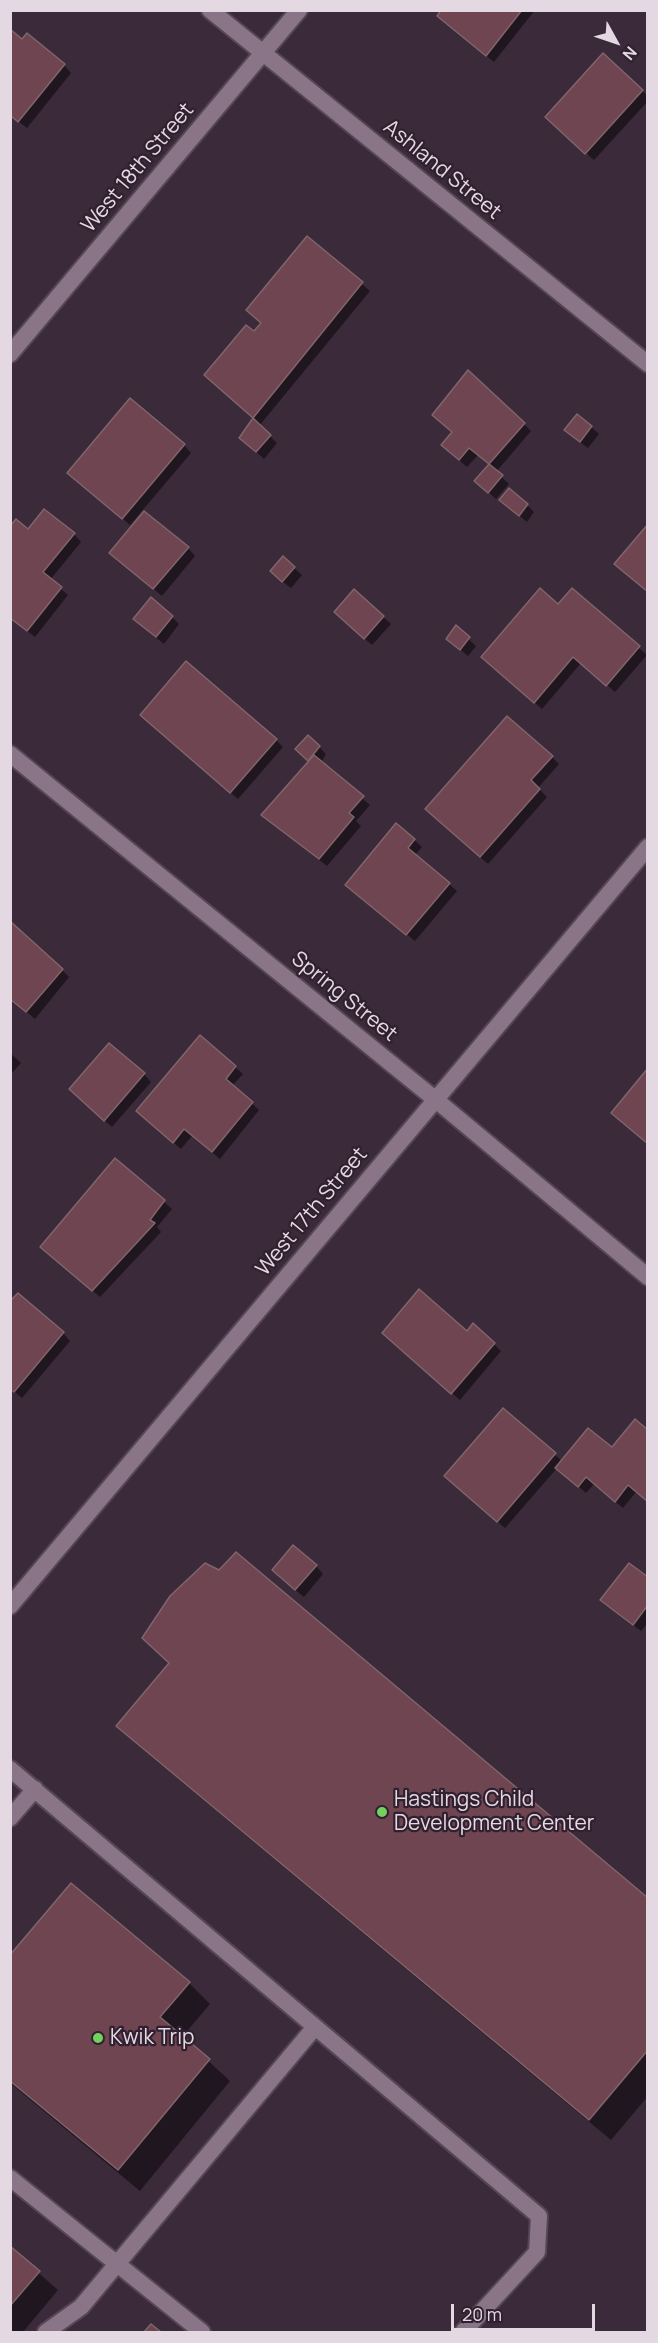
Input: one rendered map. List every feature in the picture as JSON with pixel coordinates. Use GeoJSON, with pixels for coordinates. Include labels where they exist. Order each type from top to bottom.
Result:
{"type":"FeatureCollection","features":[{"type":"Feature","properties":{"kind":"street","name":"Ashland Street"},"geometry":{"type":"LineString","coordinates":[[210,10],[262,55],[648,364]]}},
{"type":"Feature","properties":{"kind":"street","name":"West 18th Street"},"geometry":{"type":"LineString","coordinates":[[10,354],[299,10]]}},
{"type":"Feature","properties":{"kind":"street","name":"Spring Street"},"geometry":{"type":"LineString","coordinates":[[10,754],[436,1100],[648,1276]]}},
{"type":"Feature","properties":{"kind":"street","name":"West 17th Street"},"geometry":{"type":"LineString","coordinates":[[10,1606],[648,847]]}},
{"type":"Feature","properties":{"kind":"street"},"geometry":{"type":"LineString","coordinates":[[10,1769],[539,2216],[537,2252],[463,2332]]}},
{"type":"Feature","properties":{"kind":"street"},"geometry":{"type":"LineString","coordinates":[[10,1818],[35,1789]]}},
{"type":"Feature","properties":{"kind":"street"},"geometry":{"type":"LineString","coordinates":[[46,2332],[81,2307],[315,2027]]}},
{"type":"Feature","properties":{"kind":"street"},"geometry":{"type":"LineString","coordinates":[[10,2178],[202,2332]]}},
{"type":"Feature","properties":{"kind":"building"},"geometry":{"type":"Polygon","coordinates":[[[441,10],[522,10],[486,56],[437,16],[441,10]]]}},
{"type":"Feature","properties":{"kind":"building"},"geometry":{"type":"Polygon","coordinates":[[[10,29],[22,39],[27,33],[65,64],[18,122],[10,115],[10,29]]]}},
{"type":"Feature","properties":{"kind":"building"},"geometry":{"type":"Polygon","coordinates":[[[603,53],[643,90],[585,154],[545,117],[603,53]]]}},
{"type":"Feature","properties":{"kind":"building"},"geometry":{"type":"Polygon","coordinates":[[[307,236],[363,282],[253,418],[204,375],[246,325],[254,331],[261,323],[246,310],[307,236]]]}},
{"type":"Feature","properties":{"kind":"building"},"geometry":{"type":"Polygon","coordinates":[[[468,370],[525,423],[489,464],[469,448],[459,460],[441,445],[452,432],[432,415],[468,370]]]}},
{"type":"Feature","properties":{"kind":"building"},"geometry":{"type":"Polygon","coordinates":[[[130,398],[185,444],[122,519],[67,473],[130,398]]]}},
{"type":"Feature","properties":{"kind":"building"},"geometry":{"type":"Polygon","coordinates":[[[577,414],[592,426],[580,442],[564,430],[577,414]]]}},
{"type":"Feature","properties":{"kind":"building"},"geometry":{"type":"Polygon","coordinates":[[[253,418],[271,435],[256,452],[239,438],[253,418]]]}},
{"type":"Feature","properties":{"kind":"building"},"geometry":{"type":"Polygon","coordinates":[[[489,464],[503,475],[488,493],[474,481],[489,464]]]}},
{"type":"Feature","properties":{"kind":"building"},"geometry":{"type":"Polygon","coordinates":[[[509,488],[528,504],[519,516],[499,500],[509,488]]]}},
{"type":"Feature","properties":{"kind":"building"},"geometry":{"type":"Polygon","coordinates":[[[44,509],[75,533],[43,572],[62,587],[27,631],[10,618],[10,526],[16,519],[28,529],[44,509]]]}},
{"type":"Feature","properties":{"kind":"building"},"geometry":{"type":"Polygon","coordinates":[[[144,511],[189,547],[153,589],[109,553],[144,511]]]}},
{"type":"Feature","properties":{"kind":"building"},"geometry":{"type":"Polygon","coordinates":[[[648,524],[648,592],[614,564],[648,524]]]}},
{"type":"Feature","properties":{"kind":"building"},"geometry":{"type":"Polygon","coordinates":[[[283,556],[295,567],[282,582],[270,571],[283,556]]]}},
{"type":"Feature","properties":{"kind":"building"},"geometry":{"type":"Polygon","coordinates":[[[540,588],[558,604],[572,588],[640,646],[606,686],[573,657],[534,703],[481,657],[540,588]]]}},
{"type":"Feature","properties":{"kind":"building"},"geometry":{"type":"Polygon","coordinates":[[[354,589],[384,616],[364,639],[334,612],[354,589]]]}},
{"type":"Feature","properties":{"kind":"building"},"geometry":{"type":"Polygon","coordinates":[[[151,597],[173,616],[156,637],[133,619],[151,597]]]}},
{"type":"Feature","properties":{"kind":"building"},"geometry":{"type":"Polygon","coordinates":[[[456,625],[470,637],[460,650],[446,639],[456,625]]]}},
{"type":"Feature","properties":{"kind":"building"},"geometry":{"type":"Polygon","coordinates":[[[186,661],[277,739],[230,793],[140,715],[186,661]]]}},
{"type":"Feature","properties":{"kind":"building"},"geometry":{"type":"Polygon","coordinates":[[[507,716],[553,756],[531,780],[540,789],[480,857],[425,809],[507,716]]]}},
{"type":"Feature","properties":{"kind":"building"},"geometry":{"type":"Polygon","coordinates":[[[308,735],[320,746],[308,761],[295,749],[308,735]]]}},
{"type":"Feature","properties":{"kind":"building"},"geometry":{"type":"Polygon","coordinates":[[[314,755],[364,796],[349,813],[354,817],[319,859],[261,815],[314,755]]]}},
{"type":"Feature","properties":{"kind":"building"},"geometry":{"type":"Polygon","coordinates":[[[396,823],[415,839],[408,848],[450,883],[406,935],[345,885],[396,823]]]}},
{"type":"Feature","properties":{"kind":"building"},"geometry":{"type":"Polygon","coordinates":[[[10,921],[63,969],[26,1012],[10,999],[10,921]]]}},
{"type":"Feature","properties":{"kind":"building"},"geometry":{"type":"Polygon","coordinates":[[[200,1035],[236,1066],[226,1079],[253,1102],[212,1152],[184,1129],[173,1143],[136,1111],[200,1035]]]}},
{"type":"Feature","properties":{"kind":"building"},"geometry":{"type":"Polygon","coordinates":[[[109,1043],[145,1073],[104,1121],[69,1089],[109,1043]]]}},
{"type":"Feature","properties":{"kind":"building"},"geometry":{"type":"Polygon","coordinates":[[[648,1068],[648,1144],[611,1113],[648,1068]]]}},
{"type":"Feature","properties":{"kind":"building"},"geometry":{"type":"Polygon","coordinates":[[[115,1158],[165,1200],[150,1220],[155,1223],[92,1291],[40,1247],[115,1158]]]}},
{"type":"Feature","properties":{"kind":"building"},"geometry":{"type":"Polygon","coordinates":[[[419,1289],[467,1331],[473,1323],[495,1343],[451,1394],[382,1333],[419,1289]]]}},
{"type":"Feature","properties":{"kind":"building"},"geometry":{"type":"Polygon","coordinates":[[[18,1293],[64,1332],[14,1392],[10,1389],[10,1301],[18,1293]]]}},
{"type":"Feature","properties":{"kind":"building"},"geometry":{"type":"Polygon","coordinates":[[[503,1408],[556,1453],[497,1522],[444,1476],[503,1408]]]}},
{"type":"Feature","properties":{"kind":"building"},"geometry":{"type":"Polygon","coordinates":[[[635,1419],[648,1430],[648,1502],[628,1485],[615,1502],[586,1477],[578,1487],[555,1468],[588,1428],[612,1447],[635,1419]]]}},
{"type":"Feature","properties":{"kind":"building"},"geometry":{"type":"Polygon","coordinates":[[[293,1545],[317,1565],[295,1590],[272,1570],[293,1545]]]}},
{"type":"Feature","properties":{"kind":"building","name":"Hastings Child Development Center"},"geometry":{"type":"Polygon","coordinates":[[[236,1552],[648,1898],[648,2050],[589,2120],[116,1726],[169,1663],[142,1638],[170,1596],[205,1563],[219,1570],[236,1552]]]}},
{"type":"Feature","properties":{"kind":"building"},"geometry":{"type":"Polygon","coordinates":[[[629,1563],[648,1577],[648,1605],[633,1625],[600,1600],[629,1563]]]}},
{"type":"Feature","properties":{"kind":"building","name":"Kwik Trip"},"geometry":{"type":"Polygon","coordinates":[[[71,1883],[190,1982],[160,2017],[210,2059],[118,2170],[10,2081],[10,1955],[71,1883]]]}},
{"type":"Feature","properties":{"kind":"building"},"geometry":{"type":"Polygon","coordinates":[[[10,2246],[40,2271],[10,2306],[10,2246]]]}},
{"type":"Feature","properties":{"kind":"building"},"geometry":{"type":"Polygon","coordinates":[[[151,2324],[161,2332],[144,2332],[151,2324]]]}},
{"type":"Feature","properties":{"kind":"place","name":"Hastings Child Development Center"},"geometry":{"type":"Point","coordinates":[382,1812]}},
{"type":"Feature","properties":{"kind":"place","name":"Kwik Trip"},"geometry":{"type":"Point","coordinates":[98,2038]}}]}
